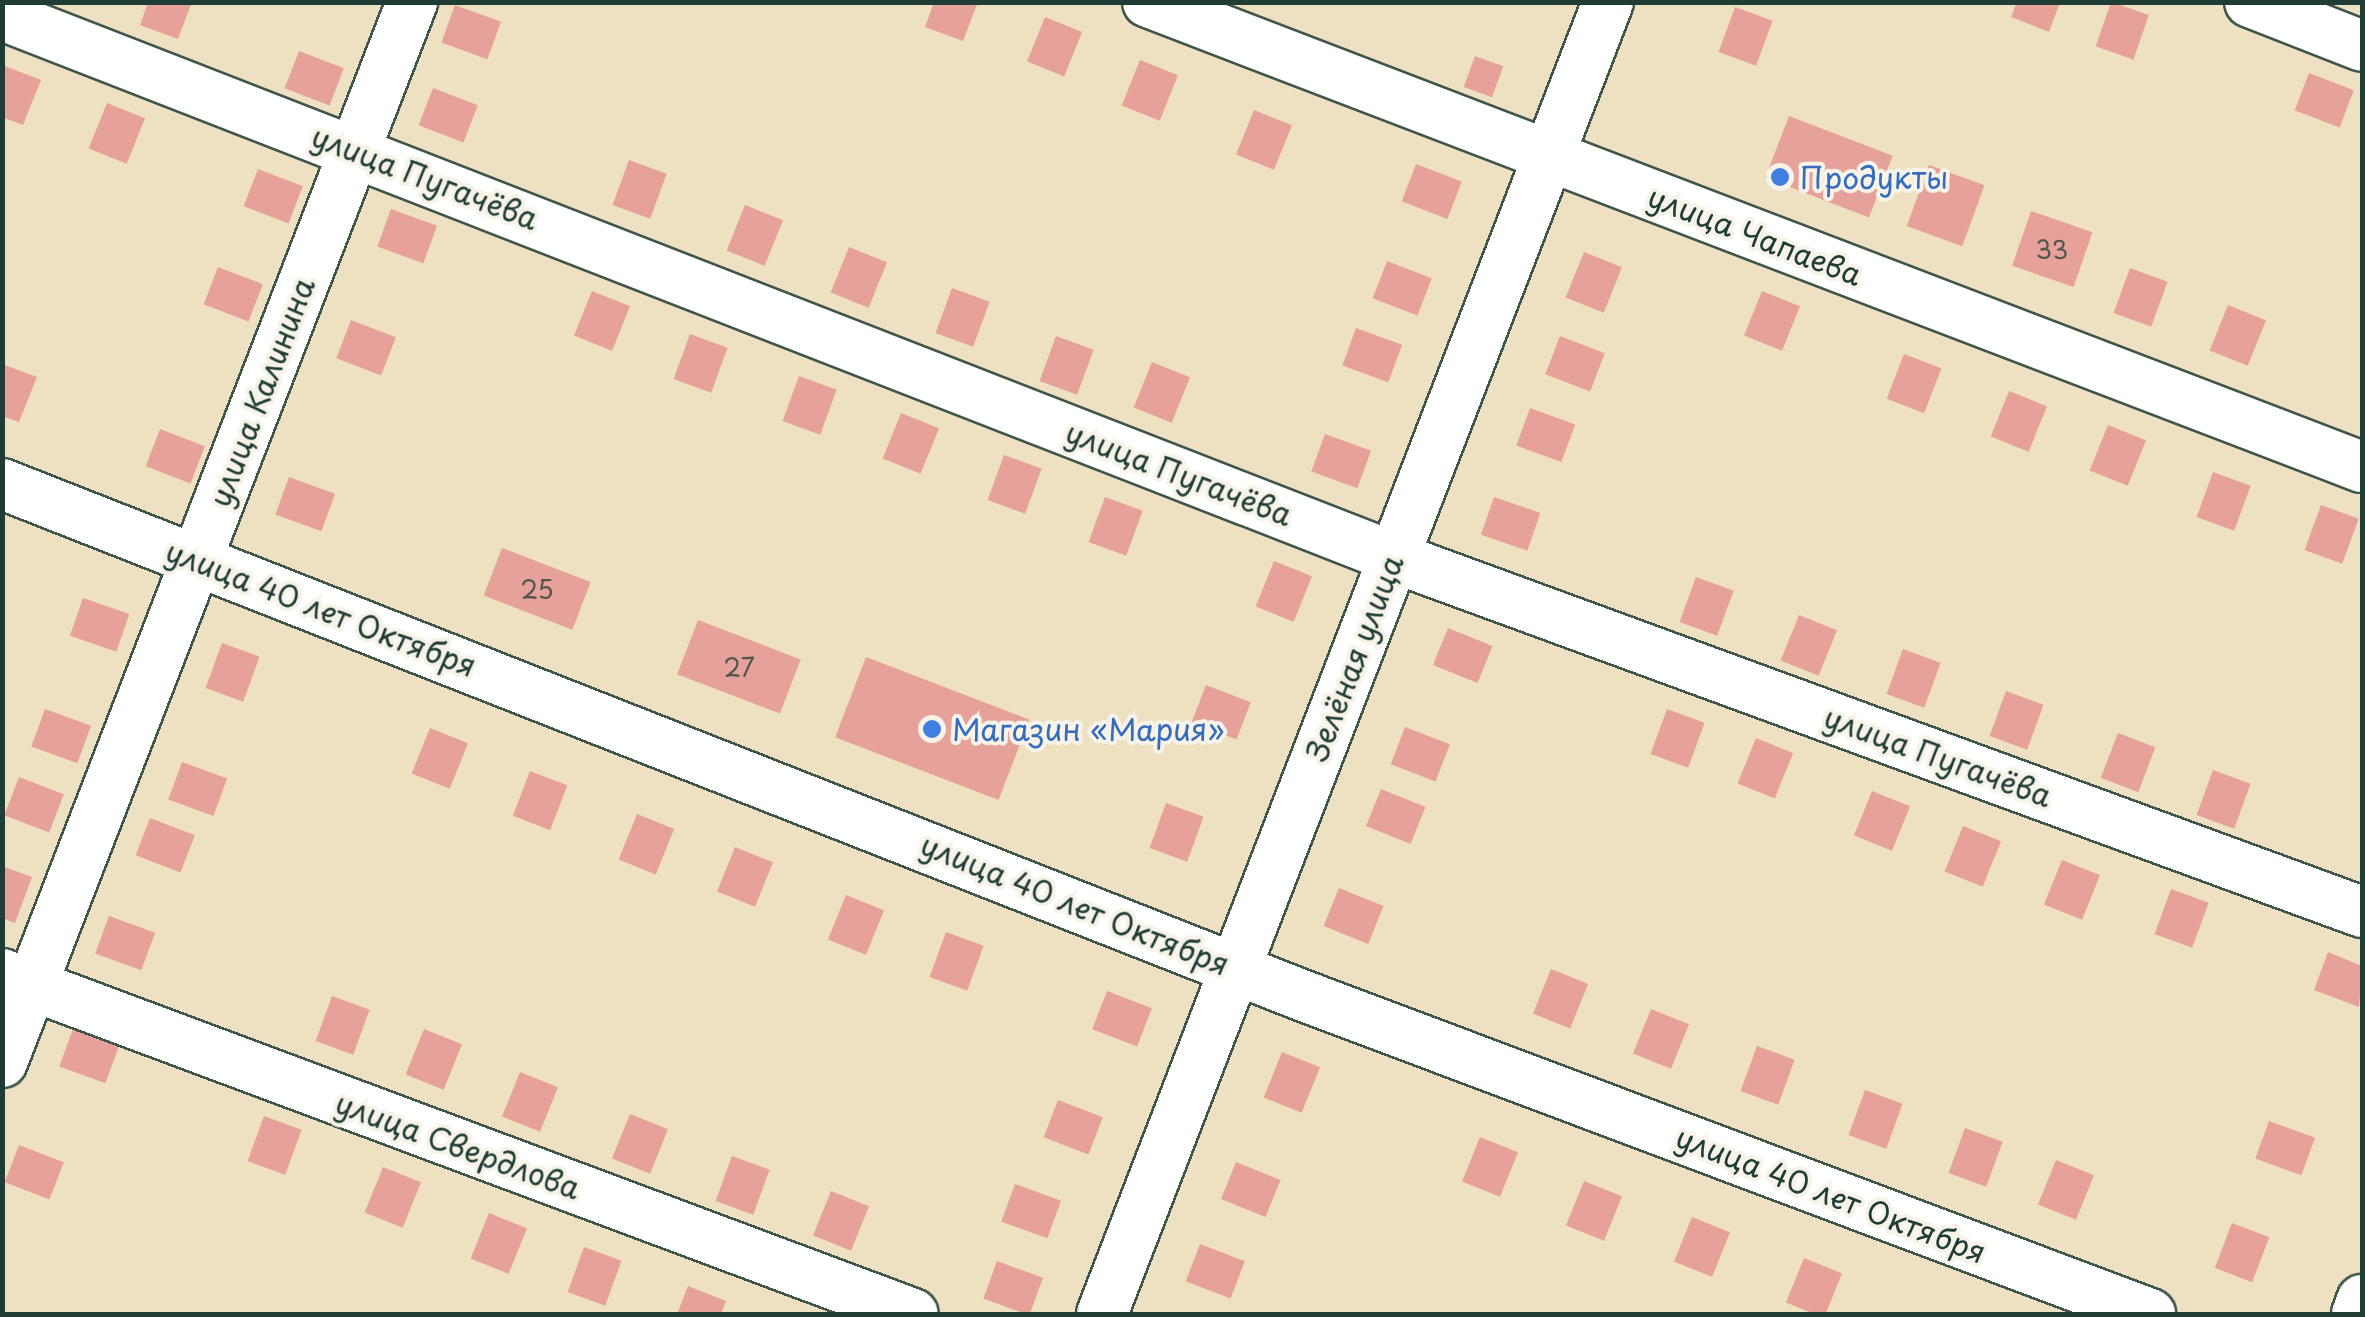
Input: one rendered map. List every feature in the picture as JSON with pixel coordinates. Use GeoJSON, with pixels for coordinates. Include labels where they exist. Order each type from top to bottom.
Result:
{"type":"FeatureCollection","features":[{"type":"Feature","properties":{"kind":"street","name":"улица Калинина"},"geometry":{"type":"LineString","coordinates":[[2,1062],[17,980],[197,559],[412,2]]}},
{"type":"Feature","properties":{"kind":"street","name":"улица Чапаева"},"geometry":{"type":"LineString","coordinates":[[1148,2],[2362,467]]}},
{"type":"Feature","properties":{"kind":"street","name":"Зелёная улица"},"geometry":{"type":"LineString","coordinates":[[1102,1314],[1608,2]]}},
{"type":"Feature","properties":{"kind":"street"},"geometry":{"type":"LineString","coordinates":[[2250,2],[2362,46]]}},
{"type":"Feature","properties":{"kind":"street","name":"улица Пугачёва"},"geometry":{"type":"LineString","coordinates":[[2,15],[356,149],[1393,557],[2362,912]]}},
{"type":"Feature","properties":{"kind":"street","name":"улица 40 лет Октября"},"geometry":{"type":"LineString","coordinates":[[2,484],[1235,968],[2150,1314]]}},
{"type":"Feature","properties":{"kind":"street","name":"улица Свердлова"},"geometry":{"type":"LineString","coordinates":[[17,980],[913,1314]]}},
{"type":"Feature","properties":{"kind":"street"},"geometry":{"type":"LineString","coordinates":[[2357,1314],[2362,1300]]}},
{"type":"Feature","properties":{"kind":"building"},"geometry":{"type":"Polygon","coordinates":[[[148,2],[192,2],[178,39],[140,25],[148,2]]]}},
{"type":"Feature","properties":{"kind":"building"},"geometry":{"type":"Polygon","coordinates":[[[934,2],[978,2],[963,41],[925,27],[934,2]]]}},
{"type":"Feature","properties":{"kind":"building"},"geometry":{"type":"Polygon","coordinates":[[[2017,2],[2060,2],[2049,32],[2011,17],[2017,2]]]}},
{"type":"Feature","properties":{"kind":"building"},"geometry":{"type":"Polygon","coordinates":[[[2111,2],[2149,15],[2134,59],[2096,46],[2111,2]]]}},
{"type":"Feature","properties":{"kind":"building"},"geometry":{"type":"Polygon","coordinates":[[[455,5],[501,22],[487,59],[441,43],[455,5]]]}},
{"type":"Feature","properties":{"kind":"building"},"geometry":{"type":"Polygon","coordinates":[[[1735,7],[1773,21],[1756,66],[1719,52],[1735,7]]]}},
{"type":"Feature","properties":{"kind":"building"},"geometry":{"type":"Polygon","coordinates":[[[1045,17],[1082,32],[1064,76],[1027,62],[1045,17]]]}},
{"type":"Feature","properties":{"kind":"building"},"geometry":{"type":"Polygon","coordinates":[[[299,51],[344,68],[329,106],[285,88],[299,51]]]}},
{"type":"Feature","properties":{"kind":"building"},"geometry":{"type":"Polygon","coordinates":[[[1475,56],[1503,66],[1492,97],[1464,87],[1475,56]]]}},
{"type":"Feature","properties":{"kind":"building"},"geometry":{"type":"Polygon","coordinates":[[[1140,60],[1178,75],[1160,121],[1122,105],[1140,60]]]}},
{"type":"Feature","properties":{"kind":"building"},"geometry":{"type":"Polygon","coordinates":[[[2,65],[41,80],[23,125],[2,117],[2,65]]]}},
{"type":"Feature","properties":{"kind":"building"},"geometry":{"type":"Polygon","coordinates":[[[2309,73],[2354,90],[2339,128],[2295,110],[2309,73]]]}},
{"type":"Feature","properties":{"kind":"building"},"geometry":{"type":"Polygon","coordinates":[[[433,88],[478,105],[463,143],[419,125],[433,88]]]}},
{"type":"Feature","properties":{"kind":"building"},"geometry":{"type":"Polygon","coordinates":[[[107,103],[145,118],[127,164],[89,148],[107,103]]]}},
{"type":"Feature","properties":{"kind":"building"},"geometry":{"type":"Polygon","coordinates":[[[1254,110],[1292,125],[1274,170],[1236,155],[1254,110]]]}},
{"type":"Feature","properties":{"kind":"building"},"geometry":{"type":"Polygon","coordinates":[[[1789,116],[1893,156],[1869,217],[1765,178],[1789,116]]]}},
{"type":"Feature","properties":{"kind":"building"},"geometry":{"type":"Polygon","coordinates":[[[629,160],[667,174],[650,219],[613,205],[629,160]]]}},
{"type":"Feature","properties":{"kind":"building"},"geometry":{"type":"Polygon","coordinates":[[[1416,164],[1462,182],[1447,219],[1402,201],[1416,164]]]}},
{"type":"Feature","properties":{"kind":"building"},"geometry":{"type":"Polygon","coordinates":[[[1929,165],[1984,185],[1962,246],[1907,226],[1929,165]]]}},
{"type":"Feature","properties":{"kind":"building"},"geometry":{"type":"Polygon","coordinates":[[[258,169],[303,186],[288,224],[244,206],[258,169]]]}},
{"type":"Feature","properties":{"kind":"building"},"geometry":{"type":"Polygon","coordinates":[[[745,205],[783,220],[765,266],[727,250],[745,205]]]}},
{"type":"Feature","properties":{"kind":"building"},"geometry":{"type":"Polygon","coordinates":[[[391,209],[437,226],[423,263],[377,247],[391,209]]]}},
{"type":"Feature","properties":{"kind":"building"},"geometry":{"type":"Polygon","coordinates":[[[2031,211],[2092,232],[2074,287],[2012,266],[2031,211]]]}},
{"type":"Feature","properties":{"kind":"building"},"geometry":{"type":"Polygon","coordinates":[[[849,247],[887,262],[869,308],[831,292],[849,247]]]}},
{"type":"Feature","properties":{"kind":"building"},"geometry":{"type":"Polygon","coordinates":[[[1584,252],[1622,267],[1604,313],[1566,297],[1584,252]]]}},
{"type":"Feature","properties":{"kind":"building"},"geometry":{"type":"Polygon","coordinates":[[[1387,261],[1432,278],[1417,316],[1373,298],[1387,261]]]}},
{"type":"Feature","properties":{"kind":"building"},"geometry":{"type":"Polygon","coordinates":[[[218,267],[263,284],[248,322],[204,304],[218,267]]]}},
{"type":"Feature","properties":{"kind":"building"},"geometry":{"type":"Polygon","coordinates":[[[2130,268],[2168,282],[2151,327],[2114,313],[2130,268]]]}},
{"type":"Feature","properties":{"kind":"building"},"geometry":{"type":"Polygon","coordinates":[[[952,288],[990,302],[973,347],[936,333],[952,288]]]}},
{"type":"Feature","properties":{"kind":"building"},"geometry":{"type":"Polygon","coordinates":[[[592,291],[630,306],[612,351],[574,336],[592,291]]]}},
{"type":"Feature","properties":{"kind":"building"},"geometry":{"type":"Polygon","coordinates":[[[1762,291],[1800,306],[1782,351],[1744,336],[1762,291]]]}},
{"type":"Feature","properties":{"kind":"building"},"geometry":{"type":"Polygon","coordinates":[[[2228,305],[2266,320],[2248,366],[2210,350],[2228,305]]]}},
{"type":"Feature","properties":{"kind":"building"},"geometry":{"type":"Polygon","coordinates":[[[351,320],[396,337],[381,375],[336,358],[351,320]]]}},
{"type":"Feature","properties":{"kind":"building"},"geometry":{"type":"Polygon","coordinates":[[[1356,328],[1402,345],[1388,382],[1342,366],[1356,328]]]}},
{"type":"Feature","properties":{"kind":"building"},"geometry":{"type":"Polygon","coordinates":[[[690,334],[728,348],[711,393],[674,379],[690,334]]]}},
{"type":"Feature","properties":{"kind":"building"},"geometry":{"type":"Polygon","coordinates":[[[1056,336],[1094,350],[1077,395],[1040,381],[1056,336]]]}},
{"type":"Feature","properties":{"kind":"building"},"geometry":{"type":"Polygon","coordinates":[[[1560,336],[1605,353],[1590,391],[1545,374],[1560,336]]]}},
{"type":"Feature","properties":{"kind":"building"},"geometry":{"type":"Polygon","coordinates":[[[1904,354],[1941,368],[1924,413],[1887,399],[1904,354]]]}},
{"type":"Feature","properties":{"kind":"building"},"geometry":{"type":"Polygon","coordinates":[[[1152,362],[1190,377],[1172,423],[1134,407],[1152,362]]]}},
{"type":"Feature","properties":{"kind":"building"},"geometry":{"type":"Polygon","coordinates":[[[2,364],[37,377],[19,422],[2,416],[2,364]]]}},
{"type":"Feature","properties":{"kind":"building"},"geometry":{"type":"Polygon","coordinates":[[[799,376],[837,390],[820,435],[783,421],[799,376]]]}},
{"type":"Feature","properties":{"kind":"building"},"geometry":{"type":"Polygon","coordinates":[[[2009,391],[2047,406],[2029,452],[1991,436],[2009,391]]]}},
{"type":"Feature","properties":{"kind":"building"},"geometry":{"type":"Polygon","coordinates":[[[1530,408],[1575,424],[1561,462],[1516,446],[1530,408]]]}},
{"type":"Feature","properties":{"kind":"building"},"geometry":{"type":"Polygon","coordinates":[[[901,413],[939,428],[921,474],[883,458],[901,413]]]}},
{"type":"Feature","properties":{"kind":"building"},"geometry":{"type":"Polygon","coordinates":[[[2108,425],[2146,440],[2128,486],[2090,470],[2108,425]]]}},
{"type":"Feature","properties":{"kind":"building"},"geometry":{"type":"Polygon","coordinates":[[[160,429],[205,446],[190,484],[146,466],[160,429]]]}},
{"type":"Feature","properties":{"kind":"building"},"geometry":{"type":"Polygon","coordinates":[[[1325,434],[1371,451],[1357,488],[1311,472],[1325,434]]]}},
{"type":"Feature","properties":{"kind":"building"},"geometry":{"type":"Polygon","coordinates":[[[1004,455],[1042,469],[1025,514],[988,500],[1004,455]]]}},
{"type":"Feature","properties":{"kind":"building"},"geometry":{"type":"Polygon","coordinates":[[[2213,472],[2251,486],[2234,531],[2197,517],[2213,472]]]}},
{"type":"Feature","properties":{"kind":"building"},"geometry":{"type":"Polygon","coordinates":[[[289,477],[335,494],[321,531],[275,515],[289,477]]]}},
{"type":"Feature","properties":{"kind":"building"},"geometry":{"type":"Polygon","coordinates":[[[1105,497],[1143,511],[1126,556],[1089,542],[1105,497]]]}},
{"type":"Feature","properties":{"kind":"building"},"geometry":{"type":"Polygon","coordinates":[[[1494,497],[1540,513],[1527,551],[1481,535],[1494,497]]]}},
{"type":"Feature","properties":{"kind":"building"},"geometry":{"type":"Polygon","coordinates":[[[2321,505],[2359,519],[2342,564],[2305,550],[2321,505]]]}},
{"type":"Feature","properties":{"kind":"building"},"geometry":{"type":"Polygon","coordinates":[[[502,548],[591,582],[572,630],[484,596],[502,548]]]}},
{"type":"Feature","properties":{"kind":"building"},"geometry":{"type":"Polygon","coordinates":[[[1274,561],[1312,576],[1294,622],[1256,606],[1274,561]]]}},
{"type":"Feature","properties":{"kind":"building"},"geometry":{"type":"Polygon","coordinates":[[[1696,577],[1734,591],[1717,636],[1680,622],[1696,577]]]}},
{"type":"Feature","properties":{"kind":"building"},"geometry":{"type":"Polygon","coordinates":[[[83,598],[129,614],[116,652],[70,636],[83,598]]]}},
{"type":"Feature","properties":{"kind":"building"},"geometry":{"type":"Polygon","coordinates":[[[1799,615],[1837,630],[1819,676],[1781,660],[1799,615]]]}},
{"type":"Feature","properties":{"kind":"building"},"geometry":{"type":"Polygon","coordinates":[[[698,620],[801,659],[780,714],[677,674],[698,620]]]}},
{"type":"Feature","properties":{"kind":"building"},"geometry":{"type":"Polygon","coordinates":[[[1448,628],[1493,646],[1478,683],[1433,665],[1448,628]]]}},
{"type":"Feature","properties":{"kind":"building"},"geometry":{"type":"Polygon","coordinates":[[[222,643],[260,657],[243,702],[206,688],[222,643]]]}},
{"type":"Feature","properties":{"kind":"building"},"geometry":{"type":"Polygon","coordinates":[[[1903,649],[1941,663],[1924,708],[1887,694],[1903,649]]]}},
{"type":"Feature","properties":{"kind":"building","name":"Магазин «Мария»"},"geometry":{"type":"Polygon","coordinates":[[[866,657],[1029,720],[999,800],[835,737],[866,657]]]}},
{"type":"Feature","properties":{"kind":"building"},"geometry":{"type":"Polygon","coordinates":[[[1206,685],[1251,702],[1236,740],[1192,722],[1206,685]]]}},
{"type":"Feature","properties":{"kind":"building"},"geometry":{"type":"Polygon","coordinates":[[[2006,691],[2044,705],[2027,750],[1990,736],[2006,691]]]}},
{"type":"Feature","properties":{"kind":"building"},"geometry":{"type":"Polygon","coordinates":[[[45,709],[91,726],[77,763],[31,747],[45,709]]]}},
{"type":"Feature","properties":{"kind":"building"},"geometry":{"type":"Polygon","coordinates":[[[1667,709],[1705,723],[1688,768],[1651,754],[1667,709]]]}},
{"type":"Feature","properties":{"kind":"building"},"geometry":{"type":"Polygon","coordinates":[[[1405,727],[1450,744],[1435,782],[1391,764],[1405,727]]]}},
{"type":"Feature","properties":{"kind":"building"},"geometry":{"type":"Polygon","coordinates":[[[430,728],[468,743],[450,789],[412,773],[430,728]]]}},
{"type":"Feature","properties":{"kind":"building"},"geometry":{"type":"Polygon","coordinates":[[[2118,733],[2155,747],[2138,792],[2101,778],[2118,733]]]}},
{"type":"Feature","properties":{"kind":"building"},"geometry":{"type":"Polygon","coordinates":[[[1756,738],[1793,753],[1775,798],[1738,783],[1756,738]]]}},
{"type":"Feature","properties":{"kind":"building"},"geometry":{"type":"Polygon","coordinates":[[[182,762],[227,778],[213,816],[168,800],[182,762]]]}},
{"type":"Feature","properties":{"kind":"building"},"geometry":{"type":"Polygon","coordinates":[[[2213,770],[2251,784],[2234,829],[2197,815],[2213,770]]]}},
{"type":"Feature","properties":{"kind":"building"},"geometry":{"type":"Polygon","coordinates":[[[530,771],[567,785],[550,830],[513,816],[530,771]]]}},
{"type":"Feature","properties":{"kind":"building"},"geometry":{"type":"Polygon","coordinates":[[[19,777],[64,794],[49,832],[4,815],[19,777]]]}},
{"type":"Feature","properties":{"kind":"building"},"geometry":{"type":"Polygon","coordinates":[[[1381,789],[1426,807],[1411,844],[1366,826],[1381,789]]]}},
{"type":"Feature","properties":{"kind":"building"},"geometry":{"type":"Polygon","coordinates":[[[1872,791],[1910,806],[1892,851],[1854,836],[1872,791]]]}},
{"type":"Feature","properties":{"kind":"building"},"geometry":{"type":"Polygon","coordinates":[[[1166,803],[1204,817],[1187,862],[1150,848],[1166,803]]]}},
{"type":"Feature","properties":{"kind":"building"},"geometry":{"type":"Polygon","coordinates":[[[637,814],[674,829],[656,874],[619,859],[637,814]]]}},
{"type":"Feature","properties":{"kind":"building"},"geometry":{"type":"Polygon","coordinates":[[[150,818],[195,835],[180,873],[136,855],[150,818]]]}},
{"type":"Feature","properties":{"kind":"building"},"geometry":{"type":"Polygon","coordinates":[[[1963,826],[2001,841],[1983,887],[1945,871],[1963,826]]]}},
{"type":"Feature","properties":{"kind":"building"},"geometry":{"type":"Polygon","coordinates":[[[735,847],[773,862],[755,907],[717,892],[735,847]]]}},
{"type":"Feature","properties":{"kind":"building"},"geometry":{"type":"Polygon","coordinates":[[[2062,860],[2100,875],[2082,920],[2044,905],[2062,860]]]}},
{"type":"Feature","properties":{"kind":"building"},"geometry":{"type":"Polygon","coordinates":[[[2,866],[32,877],[15,923],[2,918],[2,866]]]}},
{"type":"Feature","properties":{"kind":"building"},"geometry":{"type":"Polygon","coordinates":[[[1339,888],[1384,906],[1368,944],[1324,926],[1339,888]]]}},
{"type":"Feature","properties":{"kind":"building"},"geometry":{"type":"Polygon","coordinates":[[[2171,889],[2209,903],[2192,948],[2155,934],[2171,889]]]}},
{"type":"Feature","properties":{"kind":"building"},"geometry":{"type":"Polygon","coordinates":[[[846,895],[884,910],[866,955],[828,940],[846,895]]]}},
{"type":"Feature","properties":{"kind":"building"},"geometry":{"type":"Polygon","coordinates":[[[109,916],[155,933],[141,970],[95,954],[109,916]]]}},
{"type":"Feature","properties":{"kind":"building"},"geometry":{"type":"Polygon","coordinates":[[[946,932],[984,946],[967,991],[930,977],[946,932]]]}},
{"type":"Feature","properties":{"kind":"building"},"geometry":{"type":"Polygon","coordinates":[[[2328,952],[2362,966],[2359,1007],[2314,990],[2328,952]]]}},
{"type":"Feature","properties":{"kind":"building"},"geometry":{"type":"Polygon","coordinates":[[[1551,969],[1588,984],[1570,1028],[1533,1014],[1551,969]]]}},
{"type":"Feature","properties":{"kind":"building"},"geometry":{"type":"Polygon","coordinates":[[[1107,991],[1152,1008],[1137,1046],[1092,1029],[1107,991]]]}},
{"type":"Feature","properties":{"kind":"building"},"geometry":{"type":"Polygon","coordinates":[[[332,996],[370,1010],[353,1055],[316,1041],[332,996]]]}},
{"type":"Feature","properties":{"kind":"building"},"geometry":{"type":"Polygon","coordinates":[[[1651,1009],[1689,1024],[1671,1069],[1633,1054],[1651,1009]]]}},
{"type":"Feature","properties":{"kind":"building"},"geometry":{"type":"Polygon","coordinates":[[[73,1029],[119,1046],[105,1083],[59,1067],[73,1029]]]}},
{"type":"Feature","properties":{"kind":"building"},"geometry":{"type":"Polygon","coordinates":[[[424,1029],[462,1044],[444,1090],[406,1074],[424,1029]]]}},
{"type":"Feature","properties":{"kind":"building"},"geometry":{"type":"Polygon","coordinates":[[[1757,1046],[1795,1060],[1778,1105],[1741,1091],[1757,1046]]]}},
{"type":"Feature","properties":{"kind":"building"},"geometry":{"type":"Polygon","coordinates":[[[1282,1052],[1320,1067],[1302,1113],[1264,1097],[1282,1052]]]}},
{"type":"Feature","properties":{"kind":"building"},"geometry":{"type":"Polygon","coordinates":[[[520,1072],[558,1087],[540,1132],[502,1117],[520,1072]]]}},
{"type":"Feature","properties":{"kind":"building"},"geometry":{"type":"Polygon","coordinates":[[[1865,1090],[1903,1104],[1886,1149],[1849,1135],[1865,1090]]]}},
{"type":"Feature","properties":{"kind":"building"},"geometry":{"type":"Polygon","coordinates":[[[1058,1100],[1103,1117],[1088,1155],[1044,1137],[1058,1100]]]}},
{"type":"Feature","properties":{"kind":"building"},"geometry":{"type":"Polygon","coordinates":[[[630,1114],[668,1129],[650,1174],[612,1159],[630,1114]]]}},
{"type":"Feature","properties":{"kind":"building"},"geometry":{"type":"Polygon","coordinates":[[[264,1116],[302,1130],[285,1175],[248,1161],[264,1116]]]}},
{"type":"Feature","properties":{"kind":"building"},"geometry":{"type":"Polygon","coordinates":[[[2269,1121],[2315,1138],[2301,1175],[2255,1159],[2269,1121]]]}},
{"type":"Feature","properties":{"kind":"building"},"geometry":{"type":"Polygon","coordinates":[[[1965,1128],[2003,1142],[1986,1187],[1949,1173],[1965,1128]]]}},
{"type":"Feature","properties":{"kind":"building"},"geometry":{"type":"Polygon","coordinates":[[[1480,1137],[1518,1152],[1500,1197],[1462,1182],[1480,1137]]]}},
{"type":"Feature","properties":{"kind":"building"},"geometry":{"type":"Polygon","coordinates":[[[19,1145],[64,1162],[49,1200],[5,1182],[19,1145]]]}},
{"type":"Feature","properties":{"kind":"building"},"geometry":{"type":"Polygon","coordinates":[[[732,1156],[770,1170],[753,1215],[716,1201],[732,1156]]]}},
{"type":"Feature","properties":{"kind":"building"},"geometry":{"type":"Polygon","coordinates":[[[2056,1160],[2094,1175],[2076,1220],[2038,1205],[2056,1160]]]}},
{"type":"Feature","properties":{"kind":"building"},"geometry":{"type":"Polygon","coordinates":[[[1236,1162],[1281,1180],[1266,1217],[1221,1199],[1236,1162]]]}},
{"type":"Feature","properties":{"kind":"building"},"geometry":{"type":"Polygon","coordinates":[[[383,1167],[421,1182],[403,1228],[365,1212],[383,1167]]]}},
{"type":"Feature","properties":{"kind":"building"},"geometry":{"type":"Polygon","coordinates":[[[1584,1181],[1622,1196],[1604,1241],[1566,1226],[1584,1181]]]}},
{"type":"Feature","properties":{"kind":"building"},"geometry":{"type":"Polygon","coordinates":[[[1015,1184],[1061,1201],[1047,1238],[1001,1222],[1015,1184]]]}},
{"type":"Feature","properties":{"kind":"building"},"geometry":{"type":"Polygon","coordinates":[[[831,1191],[869,1206],[851,1251],[813,1236],[831,1191]]]}},
{"type":"Feature","properties":{"kind":"building"},"geometry":{"type":"Polygon","coordinates":[[[489,1213],[527,1228],[509,1274],[471,1258],[489,1213]]]}},
{"type":"Feature","properties":{"kind":"building"},"geometry":{"type":"Polygon","coordinates":[[[1692,1217],[1730,1232],[1712,1277],[1674,1262],[1692,1217]]]}},
{"type":"Feature","properties":{"kind":"building"},"geometry":{"type":"Polygon","coordinates":[[[2232,1223],[2269,1237],[2252,1282],[2215,1268],[2232,1223]]]}},
{"type":"Feature","properties":{"kind":"building"},"geometry":{"type":"Polygon","coordinates":[[[1200,1244],[1245,1261],[1230,1299],[1186,1281],[1200,1244]]]}},
{"type":"Feature","properties":{"kind":"building"},"geometry":{"type":"Polygon","coordinates":[[[584,1247],[622,1261],[605,1306],[568,1292],[584,1247]]]}},
{"type":"Feature","properties":{"kind":"building"},"geometry":{"type":"Polygon","coordinates":[[[1804,1258],[1842,1273],[1826,1314],[1814,1314],[1786,1303],[1804,1258]]]}},
{"type":"Feature","properties":{"kind":"building"},"geometry":{"type":"Polygon","coordinates":[[[997,1261],[1043,1278],[1030,1314],[983,1299],[997,1261]]]}},
{"type":"Feature","properties":{"kind":"building"},"geometry":{"type":"Polygon","coordinates":[[[688,1286],[726,1301],[721,1314],[677,1314],[688,1286]]]}},
{"type":"Feature","properties":{"kind":"place","name":"Продукты"},"geometry":{"type":"Point","coordinates":[1780,177]}},
{"type":"Feature","properties":{"kind":"place","name":"Магазин «Мария»"},"geometry":{"type":"Point","coordinates":[932,729]}}]}
